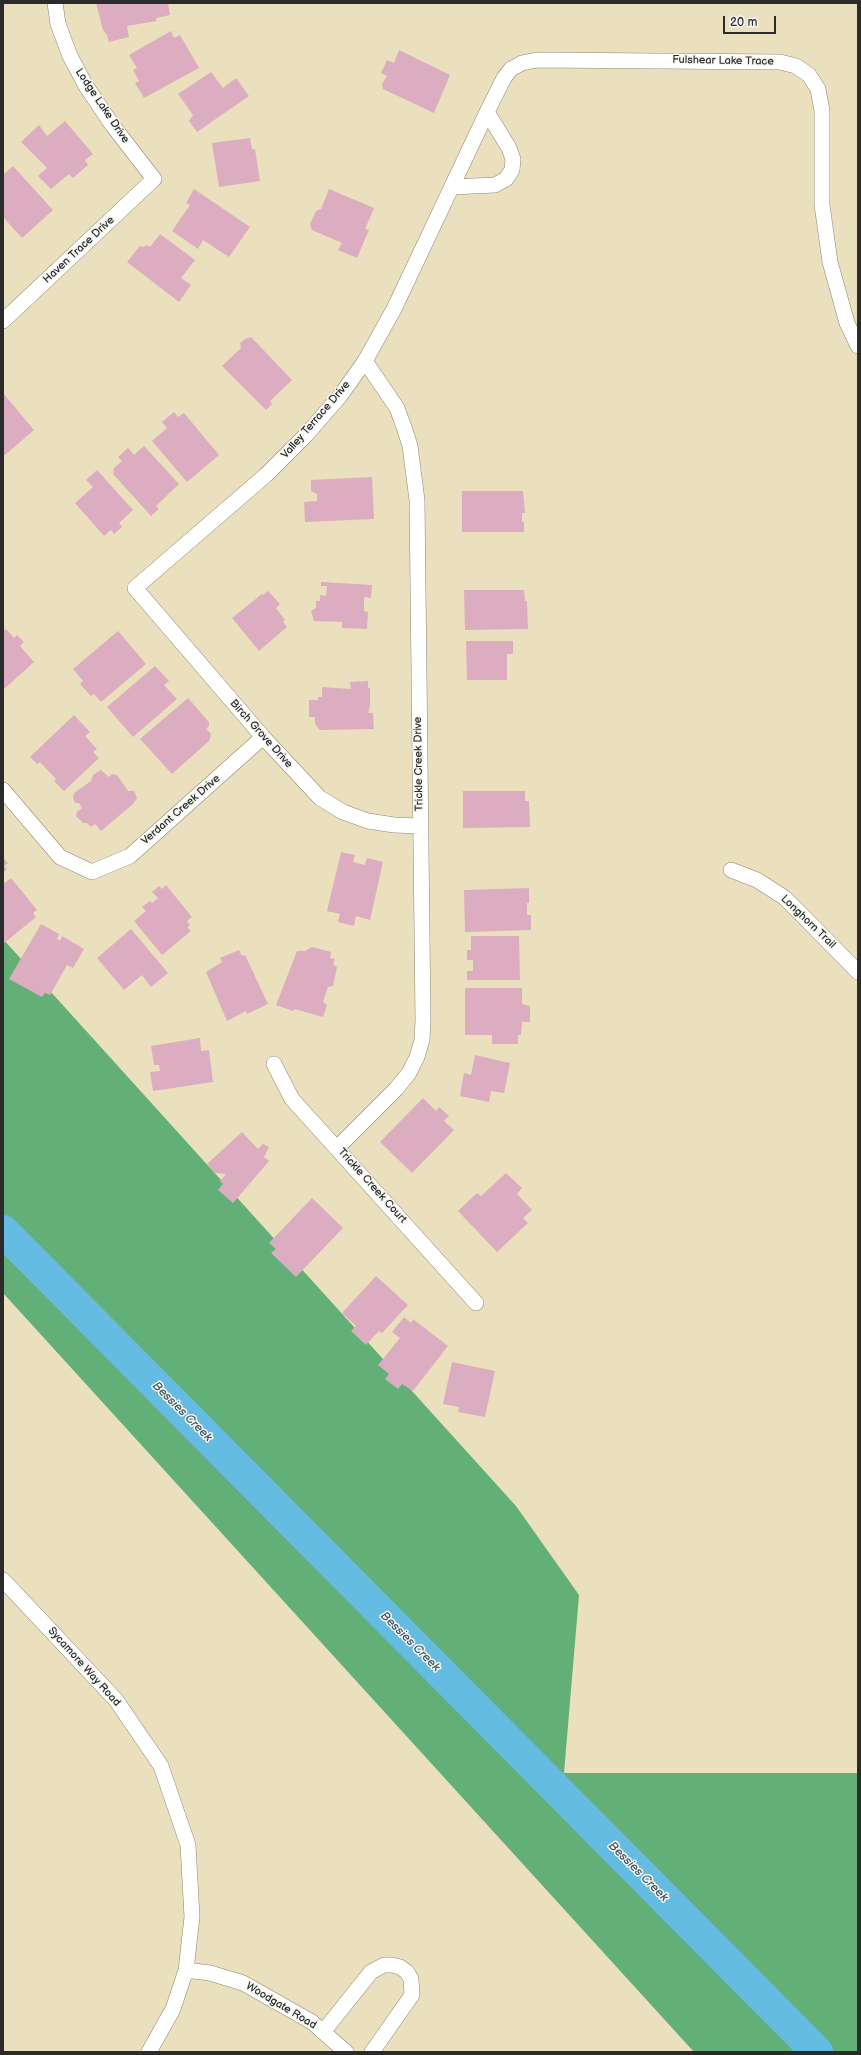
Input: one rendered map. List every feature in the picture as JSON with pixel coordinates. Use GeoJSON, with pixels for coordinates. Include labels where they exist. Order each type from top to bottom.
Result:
{"type":"FeatureCollection","features":[{"type":"Feature","properties":{"kind":"street","name":"Lodge Lake Drive"},"geometry":{"type":"LineString","coordinates":[[55,3],[58,24],[70,56],[86,86],[113,126],[154,179]]}},
{"type":"Feature","properties":{"kind":"street","name":"Fulshear Lake Trace"},"geometry":{"type":"LineString","coordinates":[[522,63],[538,60],[780,62],[796,66],[809,75],[818,89],[822,111],[822,205],[827,247],[836,287],[847,322],[858,346]]}},
{"type":"Feature","properties":{"kind":"street","name":"Valley Terrace Drive"},"geometry":{"type":"LineString","coordinates":[[135,588],[266,475],[306,436],[340,396],[365,361],[394,309],[504,78],[512,69],[522,63]]}},
{"type":"Feature","properties":{"kind":"street"},"geometry":{"type":"LineString","coordinates":[[452,187],[495,185],[506,179],[512,170],[512,158],[509,148],[487,112]]}},
{"type":"Feature","properties":{"kind":"street","name":"Haven Trace Drive"},"geometry":{"type":"LineString","coordinates":[[3,321],[154,179]]}},
{"type":"Feature","properties":{"kind":"street","name":"Trickle Creek Drive"},"geometry":{"type":"LineString","coordinates":[[337,1148],[396,1089],[409,1073],[419,1051],[423,1020],[417,500],[410,446],[397,408],[365,361]]}},
{"type":"Feature","properties":{"kind":"street","name":"Birch Grove Drive"},"geometry":{"type":"LineString","coordinates":[[135,588],[263,738],[320,798],[343,812],[368,821],[394,825],[420,826]]}},
{"type":"Feature","properties":{"kind":"street","name":"Verdant Creek Drive"},"geometry":{"type":"LineString","coordinates":[[3,790],[60,856],[92,872],[130,856],[263,738]]}},
{"type":"Feature","properties":{"kind":"street","name":"Longhorn Trail"},"geometry":{"type":"LineString","coordinates":[[731,870],[757,880],[785,898],[858,972]]}},
{"type":"Feature","properties":{"kind":"street","name":"Trickle Creek Court"},"geometry":{"type":"LineString","coordinates":[[274,1064],[292,1099],[476,1303]]}},
{"type":"Feature","properties":{"kind":"street","name":"Sycamore Way Road"},"geometry":{"type":"LineString","coordinates":[[3,1580],[116,1700],[161,1766],[188,1845],[192,1917],[186,1970],[173,2009],[150,2052]]}},
{"type":"Feature","properties":{"kind":"street"},"geometry":{"type":"LineString","coordinates":[[323,2032],[371,1972],[384,1965],[392,1964],[400,1967],[407,1972],[411,1979],[412,1995],[372,2052]]}},
{"type":"Feature","properties":{"kind":"street","name":"Woodgate Road"},"geometry":{"type":"LineString","coordinates":[[186,1970],[210,1973],[243,1983],[312,2022],[346,2052]]}},
{"type":"Feature","properties":{"kind":"green space"},"geometry":{"type":"Polygon","coordinates":[[[3,939],[516,1506],[579,1595],[564,1773],[858,1773],[858,2052],[694,2052],[3,1293],[3,939]]]}},
{"type":"Feature","properties":{"kind":"building"},"geometry":{"type":"Polygon","coordinates":[[[96,3],[168,3],[170,15],[156,18],[157,21],[127,26],[129,37],[109,42],[107,35],[103,30],[96,3]]]}},
{"type":"Feature","properties":{"kind":"building"},"geometry":{"type":"Polygon","coordinates":[[[171,31],[174,38],[180,35],[199,68],[144,98],[135,83],[139,81],[133,70],[137,68],[129,55],[171,31]]]}},
{"type":"Feature","properties":{"kind":"building"},"geometry":{"type":"Polygon","coordinates":[[[399,50],[450,75],[434,113],[383,89],[382,84],[387,76],[381,73],[387,60],[394,63],[399,50]]]}},
{"type":"Feature","properties":{"kind":"building"},"geometry":{"type":"Polygon","coordinates":[[[211,72],[223,88],[236,78],[249,96],[197,132],[189,121],[193,115],[178,94],[211,72]]]}},
{"type":"Feature","properties":{"kind":"building"},"geometry":{"type":"Polygon","coordinates":[[[65,121],[93,154],[85,160],[88,165],[73,178],[69,174],[51,189],[38,176],[47,168],[21,142],[39,125],[47,136],[65,121]]]}},
{"type":"Feature","properties":{"kind":"building"},"geometry":{"type":"Polygon","coordinates":[[[250,138],[252,149],[255,149],[260,181],[219,187],[212,143],[250,138]]]}},
{"type":"Feature","properties":{"kind":"building"},"geometry":{"type":"Polygon","coordinates":[[[13,166],[53,210],[22,238],[3,217],[3,175],[13,166]]]}},
{"type":"Feature","properties":{"kind":"building"},"geometry":{"type":"Polygon","coordinates":[[[194,189],[250,227],[229,257],[203,240],[198,249],[172,231],[190,205],[186,203],[194,189]]]}},
{"type":"Feature","properties":{"kind":"building"},"geometry":{"type":"Polygon","coordinates":[[[329,189],[374,208],[365,229],[369,230],[357,258],[338,250],[342,243],[312,230],[310,224],[316,211],[321,209],[329,189]]]}},
{"type":"Feature","properties":{"kind":"building"},"geometry":{"type":"Polygon","coordinates":[[[160,234],[195,260],[181,278],[191,285],[179,302],[127,262],[140,246],[144,247],[147,245],[150,247],[160,234]]]}},
{"type":"Feature","properties":{"kind":"building"},"geometry":{"type":"Polygon","coordinates":[[[251,337],[292,380],[270,401],[272,404],[266,410],[222,366],[241,348],[240,343],[251,337]]]}},
{"type":"Feature","properties":{"kind":"building"},"geometry":{"type":"Polygon","coordinates":[[[3,393],[34,430],[5,455],[3,452],[3,393]]]}},
{"type":"Feature","properties":{"kind":"building"},"geometry":{"type":"Polygon","coordinates":[[[174,412],[178,417],[184,413],[219,455],[187,482],[152,441],[167,428],[162,422],[174,412]]]}},
{"type":"Feature","properties":{"kind":"building"},"geometry":{"type":"Polygon","coordinates":[[[144,446],[179,484],[156,506],[159,509],[151,516],[113,474],[114,468],[122,461],[118,457],[128,448],[134,455],[144,446]]]}},
{"type":"Feature","properties":{"kind":"building"},"geometry":{"type":"Polygon","coordinates":[[[97,470],[133,510],[119,523],[122,527],[114,534],[111,530],[104,536],[75,503],[93,487],[86,480],[97,470]]]}},
{"type":"Feature","properties":{"kind":"building"},"geometry":{"type":"Polygon","coordinates":[[[372,477],[374,519],[305,522],[304,502],[317,501],[317,494],[311,491],[311,480],[372,477]]]}},
{"type":"Feature","properties":{"kind":"building"},"geometry":{"type":"Polygon","coordinates":[[[462,491],[523,491],[525,513],[522,513],[522,522],[524,522],[524,532],[462,532],[462,491]]]}},
{"type":"Feature","properties":{"kind":"building"},"geometry":{"type":"Polygon","coordinates":[[[321,582],[372,585],[371,598],[364,597],[364,611],[368,612],[367,629],[342,628],[342,622],[314,621],[311,611],[316,608],[316,601],[320,601],[320,595],[326,596],[327,586],[321,586],[321,582]]]}},
{"type":"Feature","properties":{"kind":"building"},"geometry":{"type":"Polygon","coordinates":[[[464,590],[524,590],[525,601],[527,601],[528,629],[465,630],[464,590]]]}},
{"type":"Feature","properties":{"kind":"building"},"geometry":{"type":"Polygon","coordinates":[[[268,591],[280,604],[276,608],[285,620],[283,622],[287,627],[259,651],[232,618],[262,594],[263,595],[268,591]]]}},
{"type":"Feature","properties":{"kind":"building"},"geometry":{"type":"Polygon","coordinates":[[[6,629],[14,638],[17,635],[24,642],[20,646],[34,662],[3,690],[3,631],[6,629]]]}},
{"type":"Feature","properties":{"kind":"building"},"geometry":{"type":"Polygon","coordinates":[[[118,631],[146,664],[101,702],[94,694],[91,696],[80,684],[83,681],[73,669],[118,631]]]}},
{"type":"Feature","properties":{"kind":"building"},"geometry":{"type":"Polygon","coordinates":[[[466,641],[513,641],[513,654],[507,654],[507,680],[467,680],[466,641]]]}},
{"type":"Feature","properties":{"kind":"building"},"geometry":{"type":"Polygon","coordinates":[[[155,666],[169,681],[164,685],[177,699],[133,737],[107,707],[155,666]]]}},
{"type":"Feature","properties":{"kind":"building"},"geometry":{"type":"Polygon","coordinates":[[[368,681],[368,688],[370,688],[370,706],[368,713],[373,713],[374,729],[320,730],[315,724],[315,717],[309,717],[309,700],[318,700],[318,697],[322,697],[322,687],[351,689],[350,682],[368,681]]]}},
{"type":"Feature","properties":{"kind":"building"},"geometry":{"type":"Polygon","coordinates":[[[188,698],[209,722],[209,726],[206,729],[211,734],[209,741],[172,774],[140,739],[188,698]]]}},
{"type":"Feature","properties":{"kind":"building"},"geometry":{"type":"Polygon","coordinates":[[[74,715],[90,732],[85,736],[97,749],[93,752],[99,758],[64,791],[54,781],[56,779],[40,762],[37,764],[30,757],[74,715]]]}},
{"type":"Feature","properties":{"kind":"building"},"geometry":{"type":"Polygon","coordinates":[[[101,770],[109,777],[112,774],[117,775],[128,791],[134,791],[137,798],[133,804],[101,831],[95,824],[91,827],[87,823],[83,823],[76,816],[77,812],[82,808],[79,803],[75,803],[73,798],[74,793],[91,781],[93,775],[101,770]]]}},
{"type":"Feature","properties":{"kind":"building"},"geometry":{"type":"Polygon","coordinates":[[[463,791],[525,791],[525,801],[529,801],[530,827],[463,828],[463,791]]]}},
{"type":"Feature","properties":{"kind":"building"},"geometry":{"type":"Polygon","coordinates":[[[341,852],[355,855],[353,862],[365,865],[367,858],[383,862],[370,920],[356,916],[354,926],[338,922],[340,914],[327,911],[341,852]]]}},
{"type":"Feature","properties":{"kind":"building"},"geometry":{"type":"Polygon","coordinates":[[[3,858],[8,863],[4,866],[7,869],[3,873],[3,858]]]}},
{"type":"Feature","properties":{"kind":"building"},"geometry":{"type":"Polygon","coordinates":[[[11,878],[37,910],[33,913],[36,917],[3,944],[3,884],[11,878]]]}},
{"type":"Feature","properties":{"kind":"building"},"geometry":{"type":"Polygon","coordinates":[[[166,885],[192,917],[187,921],[190,925],[187,927],[191,931],[162,955],[134,921],[146,911],[142,907],[150,901],[152,903],[158,898],[152,892],[159,886],[162,889],[166,885]]]}},
{"type":"Feature","properties":{"kind":"building"},"geometry":{"type":"Polygon","coordinates":[[[529,888],[527,915],[531,915],[531,930],[465,932],[464,890],[529,888]]]}},
{"type":"Feature","properties":{"kind":"building"},"geometry":{"type":"Polygon","coordinates":[[[41,924],[59,934],[57,939],[60,941],[62,936],[84,949],[73,968],[67,965],[50,995],[45,993],[42,997],[9,979],[41,924]]]}},
{"type":"Feature","properties":{"kind":"building"},"geometry":{"type":"Polygon","coordinates":[[[131,929],[168,973],[151,987],[142,975],[124,990],[97,958],[131,929]]]}},
{"type":"Feature","properties":{"kind":"building"},"geometry":{"type":"Polygon","coordinates":[[[471,936],[519,936],[520,980],[467,980],[467,971],[473,971],[473,960],[467,960],[467,950],[471,950],[471,936]]]}},
{"type":"Feature","properties":{"kind":"building"},"geometry":{"type":"Polygon","coordinates":[[[312,947],[331,952],[330,958],[335,959],[333,964],[337,967],[333,986],[328,987],[323,1002],[327,1005],[323,1017],[295,1009],[293,1011],[276,1005],[297,951],[305,951],[312,947]]]}},
{"type":"Feature","properties":{"kind":"building"},"geometry":{"type":"Polygon","coordinates":[[[239,950],[242,956],[245,955],[268,1004],[247,1014],[246,1011],[227,1021],[206,972],[222,962],[220,958],[239,950]]]}},
{"type":"Feature","properties":{"kind":"building"},"geometry":{"type":"Polygon","coordinates":[[[465,988],[522,988],[522,1004],[530,1006],[530,1022],[522,1022],[521,1035],[518,1035],[518,1044],[492,1044],[492,1035],[465,1035],[465,988]]]}},
{"type":"Feature","properties":{"kind":"building"},"geometry":{"type":"Polygon","coordinates":[[[200,1038],[201,1051],[209,1050],[213,1082],[153,1091],[150,1072],[160,1071],[159,1065],[154,1065],[151,1046],[200,1038]]]}},
{"type":"Feature","properties":{"kind":"building"},"geometry":{"type":"Polygon","coordinates":[[[475,1055],[510,1063],[504,1093],[491,1091],[489,1102],[460,1096],[464,1073],[471,1075],[475,1055]]]}},
{"type":"Feature","properties":{"kind":"building"},"geometry":{"type":"Polygon","coordinates":[[[423,1098],[436,1111],[439,1107],[449,1116],[444,1121],[454,1130],[412,1173],[380,1142],[423,1098]]]}},
{"type":"Feature","properties":{"kind":"building"},"geometry":{"type":"Polygon","coordinates":[[[242,1132],[258,1149],[263,1144],[269,1147],[264,1157],[269,1161],[233,1203],[218,1190],[223,1184],[220,1181],[226,1174],[215,1173],[207,1164],[242,1132]]]}},
{"type":"Feature","properties":{"kind":"building"},"geometry":{"type":"Polygon","coordinates":[[[506,1173],[522,1188],[517,1194],[532,1210],[523,1218],[528,1223],[497,1252],[458,1211],[477,1193],[481,1196],[506,1173]]]}},
{"type":"Feature","properties":{"kind":"building"},"geometry":{"type":"Polygon","coordinates":[[[312,1198],[343,1228],[296,1277],[271,1253],[276,1249],[269,1243],[312,1198]]]}},
{"type":"Feature","properties":{"kind":"building"},"geometry":{"type":"Polygon","coordinates":[[[376,1276],[408,1305],[382,1333],[379,1331],[366,1345],[351,1331],[356,1326],[342,1313],[376,1276]]]}},
{"type":"Feature","properties":{"kind":"building"},"geometry":{"type":"Polygon","coordinates":[[[404,1317],[411,1323],[413,1319],[448,1346],[413,1391],[402,1384],[398,1389],[385,1379],[389,1374],[378,1365],[400,1338],[392,1332],[404,1317]]]}},
{"type":"Feature","properties":{"kind":"building"},"geometry":{"type":"Polygon","coordinates":[[[452,1362],[495,1371],[485,1417],[458,1412],[459,1407],[443,1404],[452,1362]]]}},
{"type":"Feature","properties":{"kind":"waterway","name":"Bessies Creek"},"geometry":{"type":"LineString","coordinates":[[3,1231],[817,2052]]}}]}
